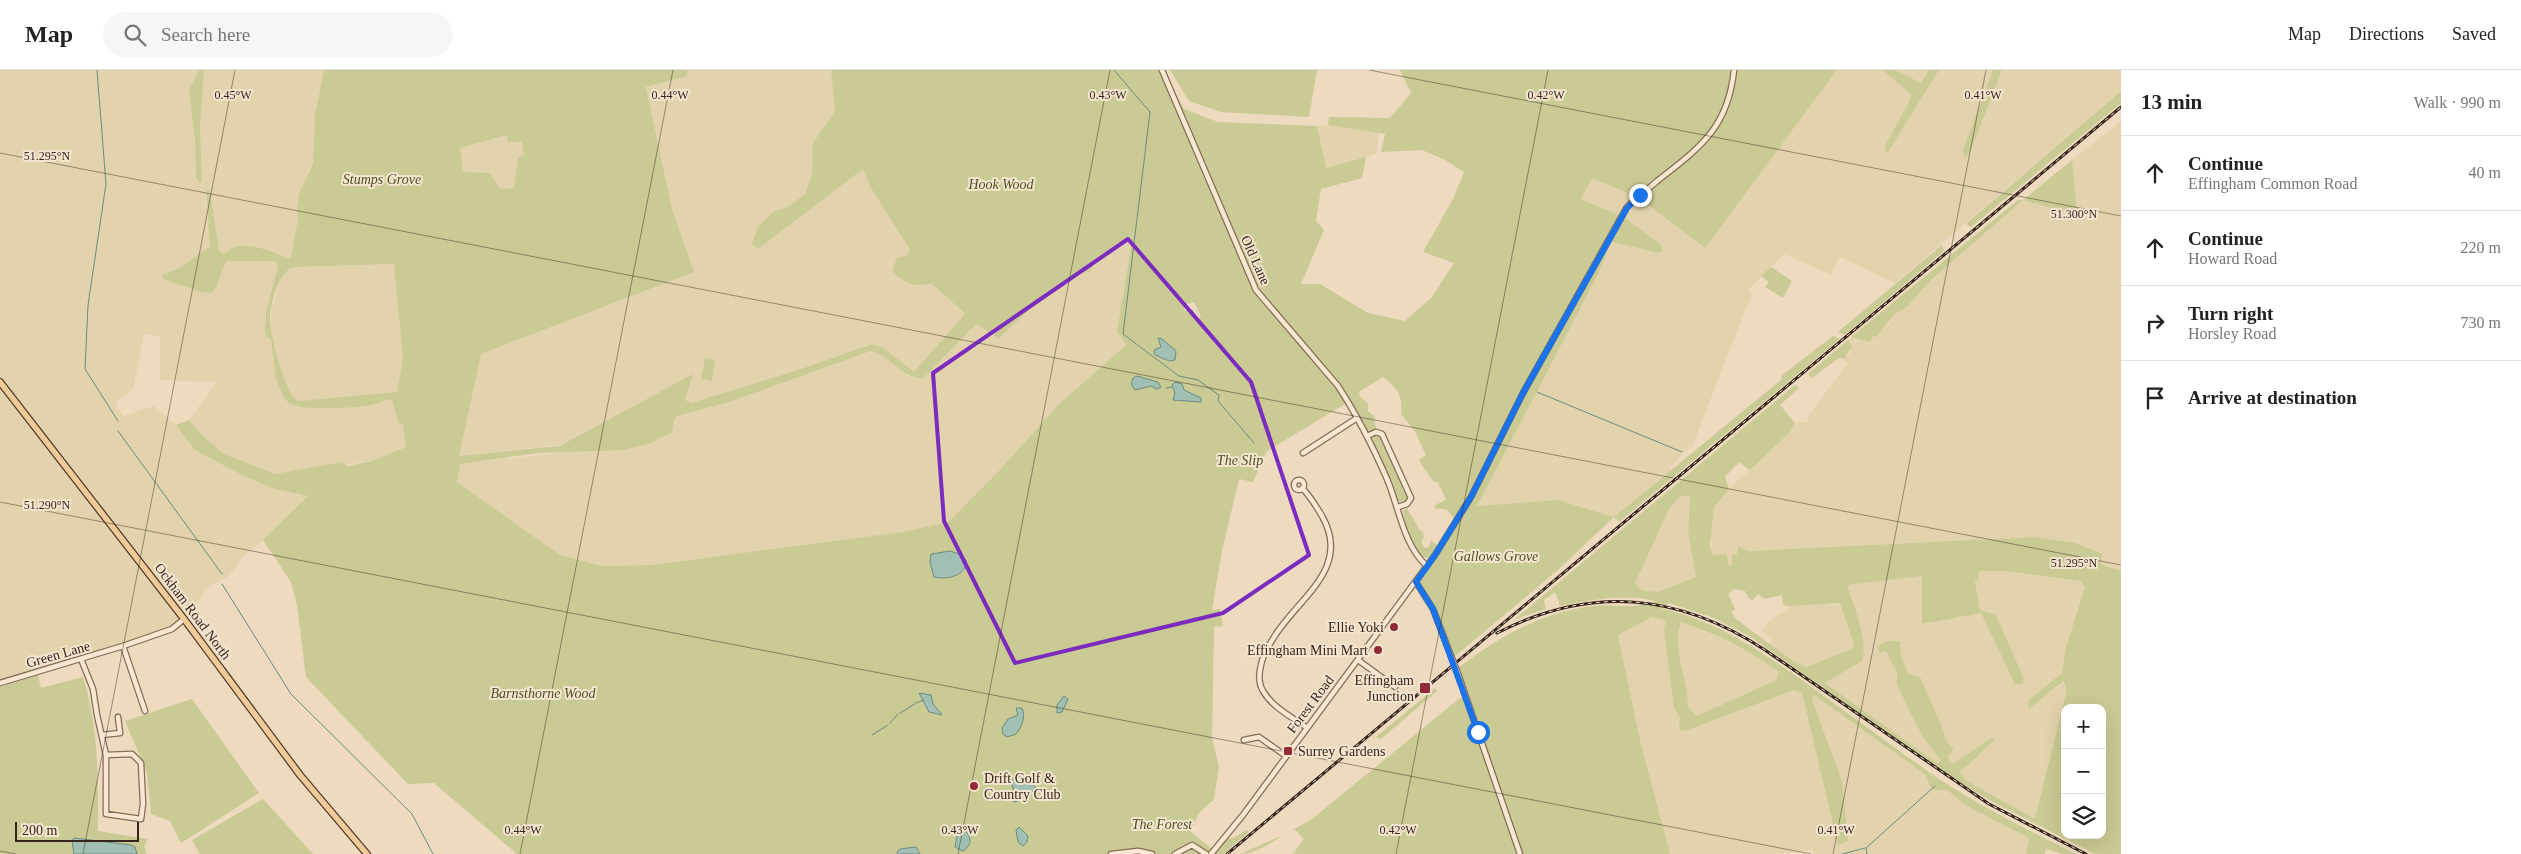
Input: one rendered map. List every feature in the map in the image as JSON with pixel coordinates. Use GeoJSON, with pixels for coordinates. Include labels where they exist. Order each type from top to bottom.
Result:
{"type":"FeatureCollection","features":[{"type":"Feature","properties":{"kind":"main road","name":"Ockham Road North"},"geometry":{"type":"LineString","coordinates":[[0,382],[184,619],[300,775],[368,854]]}},
{"type":"Feature","properties":{"kind":"street","name":"Old Lane"},"geometry":{"type":"LineString","coordinates":[[1162,70],[1256,290],[1338,386],[1367,436],[1398,507],[1414,553],[1427,566]]}},
{"type":"Feature","properties":{"kind":"street","name":"Forest Road"},"geometry":{"type":"LineString","coordinates":[[1211,854],[1243,815],[1427,566],[1471,497],[1523,393],[1627,208],[1640,195],[1692,154],[1713,132],[1726,110],[1734,70]]}},
{"type":"Feature","properties":{"kind":"street"},"geometry":{"type":"LineString","coordinates":[[1303,453],[1357,418]]}},
{"type":"Feature","properties":{"kind":"street"},"geometry":{"type":"LineString","coordinates":[[1367,436],[1376,432],[1382,434],[1398,464],[1411,498],[1407,504],[1398,507]]}},
{"type":"Feature","properties":{"kind":"street"},"geometry":{"type":"LineString","coordinates":[[1302,488],[1311,498],[1330,530],[1332,537],[1331,557],[1323,575],[1294,610],[1266,649],[1260,678],[1261,687],[1270,700],[1307,728]]}},
{"type":"Feature","properties":{"kind":"street"},"geometry":{"type":"LineString","coordinates":[[1416,582],[1433,609],[1457,671],[1520,854]]}},
{"type":"Feature","properties":{"kind":"street"},"geometry":{"type":"LineString","coordinates":[[1411,588],[1422,593]]}},
{"type":"Feature","properties":{"kind":"street","name":"Green Lane"},"geometry":{"type":"LineString","coordinates":[[0,683],[123,646],[172,629],[184,619]]}},
{"type":"Feature","properties":{"kind":"street"},"geometry":{"type":"LineString","coordinates":[[123,646],[145,711]]}},
{"type":"Feature","properties":{"kind":"street"},"geometry":{"type":"LineString","coordinates":[[81,659],[93,689],[106,755],[106,814],[141,818],[143,804],[141,763],[132,754],[106,755]]}},
{"type":"Feature","properties":{"kind":"street"},"geometry":{"type":"LineString","coordinates":[[1358,660],[1395,687]]}},
{"type":"Feature","properties":{"kind":"street"},"geometry":{"type":"LineString","coordinates":[[102,735],[120,733],[118,717]]}},
{"type":"Feature","properties":{"kind":"street"},"geometry":{"type":"LineString","coordinates":[[1244,740],[1259,737],[1286,756]]}},
{"type":"Feature","properties":{"kind":"street"},"geometry":{"type":"LineString","coordinates":[[1175,854],[1192,845],[1206,854]]}},
{"type":"Feature","properties":{"kind":"street"},"geometry":{"type":"LineString","coordinates":[[1111,854],[1138,851],[1152,854]]}},
{"type":"Feature","properties":{"kind":"highlighted area"},"geometry":{"type":"Polygon","coordinates":[[[1128,239],[1251,382],[1309,555],[1223,613],[1015,663],[944,521],[933,373],[1128,239]]]}},
{"type":"Feature","properties":{"kind":"shaded area"},"geometry":{"type":"Polygon","coordinates":[[[0,70],[199,70],[192,83],[196,178],[202,182],[200,128],[204,70],[324,70],[315,115],[313,164],[308,171],[297,207],[298,218],[291,257],[286,259],[268,249],[251,247],[235,247],[224,254],[219,251],[210,190],[207,190],[205,197],[211,237],[210,246],[181,267],[169,271],[163,279],[201,292],[219,284],[223,266],[227,261],[277,261],[278,266],[266,312],[265,335],[271,340],[278,380],[285,397],[297,407],[365,406],[388,399],[393,402],[399,425],[403,424],[407,447],[372,461],[275,474],[224,454],[203,436],[189,420],[217,382],[160,380],[160,336],[144,334],[133,389],[115,402],[123,416],[154,406],[176,425],[196,450],[271,488],[308,496],[267,537],[242,557],[229,576],[210,586],[184,619],[172,629],[0,683],[0,70]]]}},
{"type":"Feature","properties":{"kind":"shaded area"},"geometry":{"type":"Polygon","coordinates":[[[687,70],[831,70],[835,111],[824,126],[812,158],[812,174],[805,194],[788,207],[773,212],[758,248],[863,169],[871,188],[910,251],[893,271],[900,281],[914,285],[931,283],[965,315],[914,373],[882,347],[872,344],[798,370],[691,403],[685,400],[693,374],[559,445],[459,456],[481,353],[694,272],[672,209],[646,87],[687,76],[687,70]]]}},
{"type":"Feature","properties":{"kind":"shaded area"},"geometry":{"type":"Polygon","coordinates":[[[1837,70],[2121,70],[2121,91],[1895,283],[1840,257],[1831,275],[1784,254],[1748,290],[1752,293],[1692,447],[1685,451],[1670,468],[1670,471],[1614,517],[1558,500],[1477,506],[1625,218],[1581,199],[1592,178],[1639,198],[1705,248],[1837,70]]]}},
{"type":"Feature","properties":{"kind":"shaded area"},"geometry":{"type":"Polygon","coordinates":[[[2121,121],[2121,571],[2100,564],[2102,553],[2075,543],[2034,537],[1749,551],[1739,546],[1733,566],[1729,566],[1713,555],[1710,531],[1717,500],[1789,433],[1795,423],[1808,422],[1808,416],[1848,363],[1844,359],[1850,353],[1852,342],[1848,340],[1851,337],[1855,339],[1873,336],[1888,325],[1896,313],[1907,307],[1931,280],[2023,200],[2076,214],[2072,160],[2121,121]]]}},
{"type":"Feature","properties":{"kind":"shaded area"},"geometry":{"type":"Polygon","coordinates":[[[1328,125],[1379,133],[1376,154],[1326,169],[1317,126],[1328,125]]]}},
{"type":"Feature","properties":{"kind":"shaded area"},"geometry":{"type":"Polygon","coordinates":[[[507,135],[522,142],[524,155],[518,158],[514,188],[500,189],[490,173],[463,173],[459,148],[507,135]]]}},
{"type":"Feature","properties":{"kind":"shaded area"},"geometry":{"type":"Polygon","coordinates":[[[1128,238],[1132,241],[1117,331],[1126,345],[1059,404],[996,474],[948,522],[854,540],[653,565],[602,566],[560,555],[456,485],[460,464],[573,451],[674,420],[677,416],[729,402],[872,351],[878,352],[910,377],[923,379],[976,324],[999,338],[1039,301],[1082,273],[1087,273],[1094,267],[1099,256],[1128,238]]]}},
{"type":"Feature","properties":{"kind":"shaded area"},"geometry":{"type":"Polygon","coordinates":[[[395,264],[403,358],[397,392],[297,401],[293,397],[281,371],[271,334],[271,310],[283,275],[293,267],[395,264]]]}},
{"type":"Feature","properties":{"kind":"shaded area"},"geometry":{"type":"Polygon","coordinates":[[[1158,338],[1162,339],[1176,351],[1175,360],[1169,361],[1155,355],[1154,350],[1161,347],[1158,338]]]}},
{"type":"Feature","properties":{"kind":"shaded area"},"geometry":{"type":"Polygon","coordinates":[[[1137,376],[1158,382],[1161,387],[1157,389],[1151,386],[1135,390],[1131,384],[1133,378],[1137,376]]]}},
{"type":"Feature","properties":{"kind":"shaded area"},"geometry":{"type":"Polygon","coordinates":[[[1175,382],[1182,384],[1184,390],[1201,398],[1201,402],[1173,400],[1175,393],[1172,385],[1175,382]]]}},
{"type":"Feature","properties":{"kind":"shaded area"},"geometry":{"type":"Polygon","coordinates":[[[1680,496],[1690,497],[1688,532],[1696,577],[1658,592],[1641,590],[1635,583],[1669,509],[1680,496]]]}},
{"type":"Feature","properties":{"kind":"shaded area"},"geometry":{"type":"Polygon","coordinates":[[[950,551],[959,554],[966,560],[963,570],[955,576],[945,578],[934,577],[930,562],[931,554],[950,551]]]}},
{"type":"Feature","properties":{"kind":"shaded area"},"geometry":{"type":"Polygon","coordinates":[[[1979,571],[2005,571],[2080,581],[2085,587],[2066,647],[2062,679],[2066,693],[2063,704],[2061,704],[2061,713],[2035,820],[1967,781],[1946,757],[1938,764],[1825,683],[1862,661],[1859,623],[1846,585],[1923,576],[1922,624],[1980,612],[1975,581],[1979,571]]]}},
{"type":"Feature","properties":{"kind":"shaded area"},"geometry":{"type":"Polygon","coordinates":[[[1825,603],[1833,605],[1840,603],[1854,645],[1852,649],[1806,667],[1793,661],[1770,644],[1773,641],[1761,630],[1770,620],[1787,610],[1788,606],[1825,603]]]}},
{"type":"Feature","properties":{"kind":"shaded area"},"geometry":{"type":"Polygon","coordinates":[[[1652,617],[1681,622],[1720,635],[1753,653],[1779,672],[1776,680],[1697,716],[1679,730],[1685,731],[1796,690],[1802,693],[1838,844],[1812,700],[1814,695],[1926,775],[1929,785],[1947,790],[1965,805],[2029,838],[2026,854],[1814,854],[1813,850],[1778,854],[1670,854],[1640,740],[1618,634],[1652,617]]]}},
{"type":"Feature","properties":{"kind":"shaded area"},"geometry":{"type":"Polygon","coordinates":[[[919,693],[931,695],[933,704],[942,715],[929,712],[919,693]]]}},
{"type":"Feature","properties":{"kind":"shaded area"},"geometry":{"type":"Polygon","coordinates":[[[1064,696],[1068,699],[1062,712],[1057,713],[1057,705],[1064,696]]]}},
{"type":"Feature","properties":{"kind":"shaded area"},"geometry":{"type":"Polygon","coordinates":[[[1016,708],[1022,708],[1024,714],[1023,721],[1016,734],[1007,737],[1003,734],[1002,728],[1008,719],[1018,715],[1016,708]]]}},
{"type":"Feature","properties":{"kind":"shaded area"},"geometry":{"type":"Polygon","coordinates":[[[1018,775],[1024,780],[1028,778],[1036,788],[1026,798],[1014,802],[1009,798],[1014,792],[1011,782],[1018,775]]]}},
{"type":"Feature","properties":{"kind":"shaded area"},"geometry":{"type":"Polygon","coordinates":[[[961,827],[970,839],[969,845],[963,851],[955,847],[958,831],[961,827]]]}},
{"type":"Feature","properties":{"kind":"shaded area"},"geometry":{"type":"Polygon","coordinates":[[[1019,827],[1028,836],[1027,842],[1023,846],[1018,842],[1016,830],[1019,827]]]}},
{"type":"Feature","properties":{"kind":"shaded area"},"geometry":{"type":"Polygon","coordinates":[[[74,838],[131,845],[135,847],[137,854],[74,854],[72,841],[74,838]]]}},
{"type":"Feature","properties":{"kind":"shaded area"},"geometry":{"type":"Polygon","coordinates":[[[916,847],[920,854],[898,854],[897,852],[900,849],[916,847]]]}},
{"type":"Feature","properties":{"kind":"green space"},"geometry":{"type":"Polygon","coordinates":[[[199,70],[204,70],[200,128],[202,182],[200,183],[196,178],[195,141],[189,89],[199,70]]]}},
{"type":"Feature","properties":{"kind":"green space"},"geometry":{"type":"Polygon","coordinates":[[[324,70],[687,70],[687,76],[646,87],[672,209],[694,272],[481,354],[459,456],[559,446],[693,374],[685,400],[691,403],[798,370],[872,344],[882,347],[914,372],[965,314],[931,283],[909,284],[900,279],[892,270],[897,258],[907,255],[910,250],[871,188],[863,169],[758,249],[752,244],[758,227],[773,212],[788,207],[805,194],[812,174],[813,143],[835,111],[831,70],[1162,70],[1184,109],[1218,122],[1317,126],[1326,168],[1366,157],[1362,178],[1321,189],[1316,221],[1324,230],[1301,284],[1320,284],[1368,313],[1405,321],[1432,297],[1454,263],[1423,252],[1454,197],[1464,172],[1445,160],[1422,150],[1381,152],[1385,134],[1328,125],[1329,117],[1390,118],[1411,93],[1400,70],[1837,70],[1705,248],[1639,198],[1592,178],[1581,199],[1625,218],[1661,245],[1662,250],[1660,253],[1612,242],[1597,276],[1477,506],[1558,500],[1614,517],[1559,569],[1454,657],[1420,581],[1456,523],[1446,510],[1435,509],[1435,505],[1446,500],[1438,482],[1434,482],[1419,460],[1426,455],[1414,430],[1401,414],[1400,397],[1396,389],[1388,381],[1383,377],[1360,391],[1359,395],[1368,404],[1368,411],[1374,416],[1376,430],[1369,433],[1366,431],[1350,401],[1267,451],[1253,482],[1239,479],[1222,551],[1212,610],[1220,609],[1223,626],[1214,627],[1212,738],[1219,767],[1214,799],[1198,814],[1191,832],[1212,849],[1205,854],[517,854],[434,783],[408,784],[306,677],[297,605],[291,582],[263,540],[308,496],[271,488],[232,470],[195,450],[176,425],[189,420],[203,436],[224,454],[275,474],[342,462],[347,466],[372,461],[406,447],[403,424],[399,425],[393,402],[388,399],[366,406],[326,408],[295,406],[284,397],[278,382],[271,340],[265,335],[266,312],[278,266],[276,261],[227,261],[222,269],[217,286],[210,293],[201,292],[163,279],[162,275],[181,267],[210,246],[206,190],[210,190],[219,251],[224,254],[234,248],[247,246],[269,250],[286,259],[291,257],[298,218],[297,207],[300,191],[313,164],[315,115],[324,70]],[[507,135],[460,148],[463,172],[490,173],[500,189],[514,188],[518,158],[524,155],[522,142],[508,142],[507,135]],[[1128,238],[1099,256],[1090,272],[1082,273],[1039,301],[999,338],[976,324],[923,379],[907,374],[883,356],[871,351],[729,402],[677,416],[674,420],[672,432],[648,444],[622,450],[539,453],[460,464],[457,482],[560,555],[602,566],[653,565],[903,532],[948,522],[996,474],[1059,404],[1126,345],[1117,331],[1132,241],[1128,238]],[[394,264],[293,267],[279,282],[270,318],[272,337],[279,362],[292,395],[297,401],[397,392],[403,358],[394,264]],[[1194,302],[1183,305],[1185,311],[1193,309],[1196,319],[1201,317],[1194,302]]]}},
{"type":"Feature","properties":{"kind":"green space"},"geometry":{"type":"Polygon","coordinates":[[[1170,70],[1317,70],[1309,117],[1221,112],[1189,101],[1170,70]]]}},
{"type":"Feature","properties":{"kind":"green space"},"geometry":{"type":"Polygon","coordinates":[[[1883,70],[1895,70],[1921,83],[1929,70],[1939,70],[1888,152],[1885,152],[1885,146],[1909,102],[1911,94],[1883,70]]]}},
{"type":"Feature","properties":{"kind":"green space"},"geometry":{"type":"Polygon","coordinates":[[[1993,70],[2002,70],[1970,152],[1964,158],[1963,150],[1993,70]]]}},
{"type":"Feature","properties":{"kind":"green space"},"geometry":{"type":"Polygon","coordinates":[[[2121,91],[2121,103],[1971,227],[1966,224],[2121,91]]]}},
{"type":"Feature","properties":{"kind":"green space"},"geometry":{"type":"Polygon","coordinates":[[[2072,160],[2077,215],[2023,200],[2072,160]]]}},
{"type":"Feature","properties":{"kind":"green space"},"geometry":{"type":"Polygon","coordinates":[[[2018,200],[2023,200],[1931,280],[1907,307],[1896,313],[1876,337],[1873,336],[1870,342],[1851,337],[2018,200]]]}},
{"type":"Feature","properties":{"kind":"green space"},"geometry":{"type":"Polygon","coordinates":[[[1942,245],[1944,251],[1845,335],[1838,332],[1942,245]]]}},
{"type":"Feature","properties":{"kind":"green space"},"geometry":{"type":"Polygon","coordinates":[[[1771,267],[1792,281],[1783,298],[1765,287],[1769,282],[1761,276],[1771,267]]]}},
{"type":"Feature","properties":{"kind":"green space"},"geometry":{"type":"Polygon","coordinates":[[[1833,336],[1840,339],[1619,522],[1614,517],[1782,379],[1781,376],[1833,336]]]}},
{"type":"Feature","properties":{"kind":"green space"},"geometry":{"type":"Polygon","coordinates":[[[1848,340],[1852,346],[1844,359],[1839,358],[1812,378],[1809,376],[1809,373],[1848,340]]]}},
{"type":"Feature","properties":{"kind":"green space"},"geometry":{"type":"Polygon","coordinates":[[[705,358],[715,360],[712,381],[701,379],[705,358]]]}},
{"type":"Feature","properties":{"kind":"green space"},"geometry":{"type":"Polygon","coordinates":[[[1795,385],[1799,388],[1780,405],[1795,423],[1789,433],[1750,470],[1739,462],[1725,477],[1729,489],[1714,507],[1710,545],[1713,555],[1726,554],[1729,566],[1732,565],[1732,555],[1737,554],[1738,546],[1749,551],[2034,537],[2075,543],[2103,554],[2100,564],[2121,571],[2121,854],[2095,854],[2066,839],[2106,839],[2106,704],[2063,704],[2066,693],[2064,681],[2030,708],[2028,707],[2029,700],[2062,673],[2066,647],[2085,587],[2080,581],[2005,571],[1979,571],[1978,580],[1975,581],[1980,610],[1996,615],[2024,679],[2022,685],[2015,684],[1981,613],[1922,624],[1922,576],[1847,585],[1862,633],[1864,653],[1862,661],[1825,683],[1938,764],[1941,760],[1923,737],[1907,706],[1897,684],[1897,673],[1886,651],[1880,653],[1877,646],[1888,641],[1900,641],[1901,656],[1908,674],[1920,677],[1944,732],[1945,740],[1954,749],[1947,757],[1953,764],[1993,737],[1994,740],[1966,767],[1959,771],[1967,781],[2035,819],[2061,713],[2061,837],[1991,801],[1938,769],[1751,637],[1714,618],[1669,603],[1660,608],[1702,621],[1741,640],[1795,675],[1947,784],[2001,816],[2076,854],[2063,854],[2046,849],[2045,854],[2026,854],[2029,838],[1965,805],[1947,790],[1935,790],[1929,785],[1926,775],[1814,695],[1812,700],[1842,781],[1848,841],[1838,845],[1802,693],[1795,690],[1685,731],[1679,730],[1680,717],[1674,708],[1664,630],[1666,620],[1652,617],[1618,635],[1640,740],[1670,854],[1293,854],[1304,839],[1294,829],[1312,819],[1460,698],[1465,698],[1458,668],[1473,657],[1505,636],[1538,620],[1556,614],[1594,606],[1633,606],[1655,601],[1620,597],[1560,606],[1555,592],[1544,600],[1546,609],[1515,619],[1795,385]],[[1680,496],[1669,509],[1635,583],[1641,590],[1658,592],[1696,577],[1688,532],[1690,497],[1680,496]],[[1734,589],[1728,594],[1735,609],[1731,612],[1736,619],[1793,661],[1806,667],[1852,649],[1854,645],[1840,603],[1788,606],[1783,605],[1782,595],[1765,599],[1758,594],[1753,600],[1749,599],[1745,591],[1734,589]],[[1681,622],[1678,642],[1688,707],[1697,716],[1776,680],[1779,672],[1755,656],[1732,643],[1681,622]]]}},
{"type":"Feature","properties":{"kind":"green space"},"geometry":{"type":"Polygon","coordinates":[[[1378,434],[1383,437],[1402,479],[1402,489],[1409,496],[1406,502],[1399,502],[1379,460],[1373,436],[1378,434]]]}},
{"type":"Feature","properties":{"kind":"green space"},"geometry":{"type":"Polygon","coordinates":[[[1407,508],[1419,529],[1423,532],[1424,537],[1421,542],[1425,548],[1429,547],[1431,540],[1438,546],[1431,558],[1424,557],[1418,553],[1410,541],[1403,511],[1407,508]]]}},
{"type":"Feature","properties":{"kind":"green space"},"geometry":{"type":"Polygon","coordinates":[[[38,675],[41,688],[83,677],[95,735],[98,831],[148,839],[144,846],[147,854],[0,854],[0,687],[38,675]]]}},
{"type":"Feature","properties":{"kind":"green space"},"geometry":{"type":"Polygon","coordinates":[[[1435,688],[1437,691],[1381,739],[1376,737],[1435,688]]]}},
{"type":"Feature","properties":{"kind":"green space"},"geometry":{"type":"Polygon","coordinates":[[[192,699],[259,793],[181,843],[170,821],[151,814],[147,773],[125,721],[192,699]]]}},
{"type":"Feature","properties":{"kind":"green space"},"geometry":{"type":"Polygon","coordinates":[[[263,799],[313,854],[200,854],[192,840],[263,799]]]}},
{"type":"Feature","properties":{"kind":"green space"},"geometry":{"type":"Polygon","coordinates":[[[1247,830],[1249,832],[1223,854],[1215,854],[1228,838],[1231,839],[1247,830]]]}},
{"type":"Feature","properties":{"kind":"green space"},"geometry":{"type":"Polygon","coordinates":[[[1283,835],[1269,845],[1246,854],[1240,854],[1283,835]]]}},
{"type":"Feature","properties":{"kind":"waterway"},"geometry":{"type":"LineString","coordinates":[[97,70],[106,184],[88,305],[85,369],[118,421]]}},
{"type":"Feature","properties":{"kind":"waterway"},"geometry":{"type":"LineString","coordinates":[[1114,70],[1150,112],[1123,334],[1179,376],[1198,380],[1219,395],[1218,401],[1254,443]]}},
{"type":"Feature","properties":{"kind":"waterway"},"geometry":{"type":"LineString","coordinates":[[1166,388],[1172,387]]}},
{"type":"Feature","properties":{"kind":"waterway"},"geometry":{"type":"LineString","coordinates":[[1537,392],[1682,452]]}},
{"type":"Feature","properties":{"kind":"waterway"},"geometry":{"type":"LineString","coordinates":[[118,431],[222,574]]}},
{"type":"Feature","properties":{"kind":"waterway"},"geometry":{"type":"LineString","coordinates":[[222,584],[291,694],[412,814],[433,854]]}},
{"type":"Feature","properties":{"kind":"waterway"},"geometry":{"type":"LineString","coordinates":[[916,703],[924,700]]}},
{"type":"Feature","properties":{"kind":"waterway"},"geometry":{"type":"LineString","coordinates":[[900,713],[915,704]]}},
{"type":"Feature","properties":{"kind":"waterway"},"geometry":{"type":"LineString","coordinates":[[890,723],[898,714]]}},
{"type":"Feature","properties":{"kind":"waterway"},"geometry":{"type":"LineString","coordinates":[[872,735],[888,725]]}},
{"type":"Feature","properties":{"kind":"waterway"},"geometry":{"type":"LineString","coordinates":[[1867,854],[1866,848],[1935,786]]}},
{"type":"Feature","properties":{"kind":"waterway"},"geometry":{"type":"LineString","coordinates":[[1842,854],[1865,848]]}},
{"type":"Feature","properties":{"kind":"railway"},"geometry":{"type":"LineString","coordinates":[[1227,854],[2121,107]]}},
{"type":"Feature","properties":{"kind":"railway"},"geometry":{"type":"LineString","coordinates":[[1497,633],[1532,618],[1566,607],[1600,602],[1634,602],[1667,607],[1700,617],[1732,631],[1765,650],[1989,804],[2086,854]]}},
{"type":"Feature","properties":{"kind":"place","name":"Ellie Yoki"},"geometry":{"type":"Point","coordinates":[1394,627]}},
{"type":"Feature","properties":{"kind":"place","name":"Effingham Mini Mart"},"geometry":{"type":"Point","coordinates":[1378,650]}},
{"type":"Feature","properties":{"kind":"place","name":"Effingham Junction"},"geometry":{"type":"Point","coordinates":[1425,688]}},
{"type":"Feature","properties":{"kind":"place","name":"Surrey Gardens"},"geometry":{"type":"Point","coordinates":[1288,751]}},
{"type":"Feature","properties":{"kind":"place","name":"Drift Golf & Country Club"},"geometry":{"type":"Point","coordinates":[974,786]}},
{"type":"Feature","properties":{"kind":"route"},"geometry":{"type":"LineString","coordinates":[[1478,732],[1433,609],[1416,582],[1471,497],[1523,393],[1627,208],[1640,195]]}},
{"type":"Feature","properties":{"kind":"park label","name":"Stumps Grove"},"geometry":{"type":"Point","coordinates":[382,179]}},
{"type":"Feature","properties":{"kind":"park label","name":"Hook Wood"},"geometry":{"type":"Point","coordinates":[1001,184]}},
{"type":"Feature","properties":{"kind":"park label","name":"The Slip"},"geometry":{"type":"Point","coordinates":[1240,460]}},
{"type":"Feature","properties":{"kind":"park label","name":"Gallows Grove"},"geometry":{"type":"Point","coordinates":[1496,556]}},
{"type":"Feature","properties":{"kind":"park label","name":"Barnsthorne Wood"},"geometry":{"type":"Point","coordinates":[543,693]}},
{"type":"Feature","properties":{"kind":"park label","name":"The Forest"},"geometry":{"type":"Point","coordinates":[1162,824]}}]}
